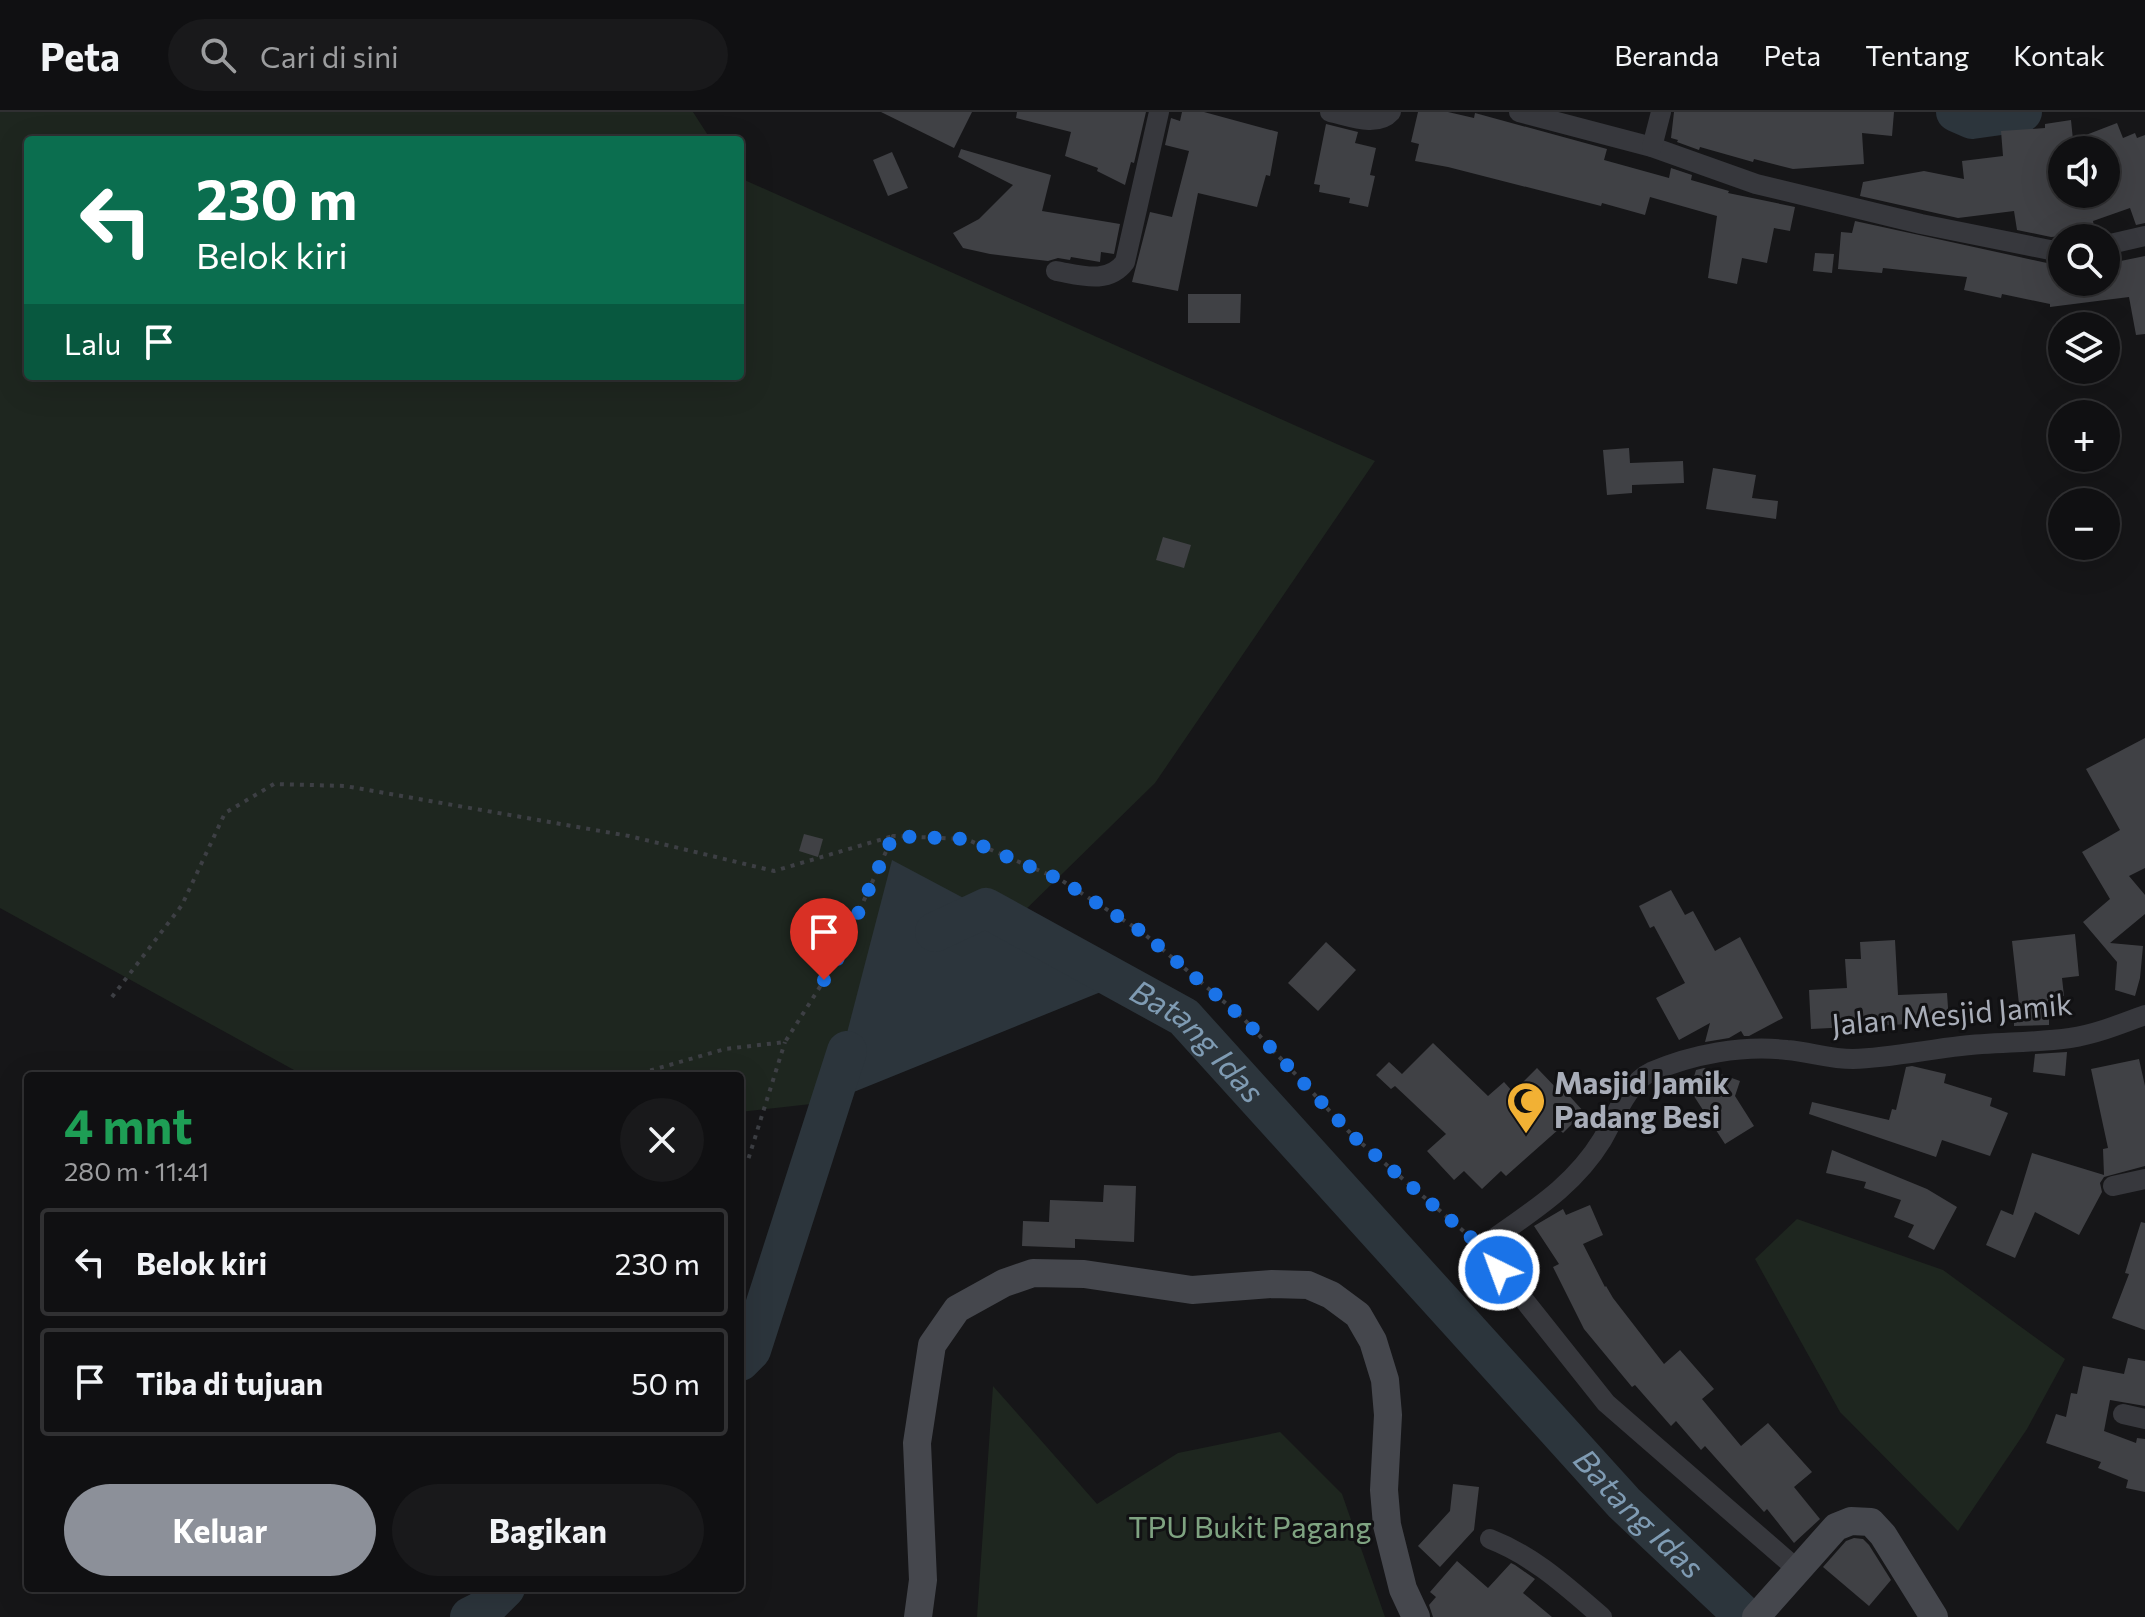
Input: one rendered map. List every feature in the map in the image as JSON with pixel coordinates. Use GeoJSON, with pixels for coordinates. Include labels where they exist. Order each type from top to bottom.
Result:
{"type":"FeatureCollection","features":[{"type":"Feature","properties":{"kind":"street"},"geometry":{"type":"LineString","coordinates":[[1056,271],[1100,277],[1119,270],[1125,262],[1159,112]]}},
{"type":"Feature","properties":{"kind":"street"},"geometry":{"type":"LineString","coordinates":[[1330,112],[1376,121],[1384,120],[1391,112]]}},
{"type":"Feature","properties":{"kind":"street"},"geometry":{"type":"LineString","coordinates":[[1519,112],[1652,147],[1771,187],[1921,224],[2048,250]]}},
{"type":"Feature","properties":{"kind":"street"},"geometry":{"type":"LineString","coordinates":[[1652,147],[1661,112]]}},
{"type":"Feature","properties":{"kind":"street"},"geometry":{"type":"LineString","coordinates":[[2120,242],[2145,236]]}},
{"type":"Feature","properties":{"kind":"street","name":"Jalan Mesjid Jamik"},"geometry":{"type":"LineString","coordinates":[[1482,1247],[1562,1191],[1585,1167],[1625,1098],[1647,1074],[1685,1059],[1764,1048],[1821,1057],[1877,1058],[1962,1046],[2069,1038],[2099,1032],[2145,1015]]}},
{"type":"Feature","properties":{"kind":"street"},"geometry":{"type":"LineString","coordinates":[[2113,1186],[2145,1179]]}},
{"type":"Feature","properties":{"kind":"street"},"geometry":{"type":"LineString","coordinates":[[1482,1247],[1606,1403],[1795,1574]]}},
{"type":"Feature","properties":{"kind":"street"},"geometry":{"type":"LineString","coordinates":[[918,1617],[923,1580],[917,1443],[932,1345],[957,1309],[1017,1277],[1033,1273],[1084,1274],[1192,1290],[1272,1284],[1308,1285],[1331,1295],[1358,1315],[1366,1325],[1380,1359],[1388,1415],[1384,1490],[1387,1525],[1403,1589],[1416,1617]]}},
{"type":"Feature","properties":{"kind":"street"},"geometry":{"type":"LineString","coordinates":[[2123,1414],[2145,1419]]}},
{"type":"Feature","properties":{"kind":"street"},"geometry":{"type":"LineString","coordinates":[[1756,1617],[1836,1527],[1851,1521],[1871,1522],[1883,1535],[1934,1617]]}},
{"type":"Feature","properties":{"kind":"street"},"geometry":{"type":"LineString","coordinates":[[1490,1539],[1516,1549],[1541,1566],[1602,1617]]}},
{"type":"Feature","properties":{"kind":"path"},"geometry":{"type":"LineString","coordinates":[[112,997],[182,905],[225,813],[274,784],[345,786],[629,836],[774,871],[893,836],[966,839],[1061,880],[1142,932],[1243,1018],[1353,1136],[1482,1247]]}},
{"type":"Feature","properties":{"kind":"path"},"geometry":{"type":"LineString","coordinates":[[744,1160],[748,1160],[785,1042],[837,960],[893,836]]}},
{"type":"Feature","properties":{"kind":"path"},"geometry":{"type":"LineString","coordinates":[[645,1072],[725,1049],[785,1042]]}},
{"type":"Feature","properties":{"kind":"green space"},"geometry":{"type":"Polygon","coordinates":[[[0,112],[693,112],[708,136],[24,136],[24,380],[744,380],[744,180],[1375,461],[1155,783],[829,1102],[744,1112],[744,1072],[298,1072],[0,908],[0,112]]]}},
{"type":"Feature","properties":{"kind":"green space"},"geometry":{"type":"Polygon","coordinates":[[[1797,1219],[1943,1270],[2065,1359],[2027,1429],[1958,1531],[1840,1412],[1755,1259],[1797,1219]]]}},
{"type":"Feature","properties":{"kind":"green space","name":"TPU Bukit Pagang"},"geometry":{"type":"Polygon","coordinates":[[[993,1386],[1097,1504],[1178,1453],[1280,1432],[1342,1494],[1385,1617],[977,1617],[993,1386]]]}},
{"type":"Feature","properties":{"kind":"shaded area"},"geometry":{"type":"Polygon","coordinates":[[[892,860],[1123,983],[829,1102],[892,860]]]}},
{"type":"Feature","properties":{"kind":"building"},"geometry":{"type":"Polygon","coordinates":[[[881,112],[972,112],[954,148],[881,112]]]}},
{"type":"Feature","properties":{"kind":"building"},"geometry":{"type":"Polygon","coordinates":[[[1017,112],[1146,112],[1134,163],[1131,162],[1125,185],[1097,171],[1098,168],[1065,156],[1071,132],[1016,118],[1017,112]]]}},
{"type":"Feature","properties":{"kind":"building"},"geometry":{"type":"Polygon","coordinates":[[[1182,112],[1204,112],[1278,132],[1270,176],[1266,175],[1257,207],[1198,193],[1178,291],[1132,282],[1150,212],[1172,217],[1189,151],[1165,145],[1171,118],[1180,121],[1182,112]]]}},
{"type":"Feature","properties":{"kind":"building"},"geometry":{"type":"Polygon","coordinates":[[[1418,112],[1448,112],[1474,118],[1475,113],[1607,149],[1604,160],[1669,178],[1671,168],[1692,175],[1691,180],[1728,193],[1795,207],[1790,231],[1774,228],[1767,263],[1742,258],[1737,284],[1708,278],[1717,216],[1650,197],[1645,215],[1415,161],[1419,144],[1411,142],[1418,112]]]}},
{"type":"Feature","properties":{"kind":"building"},"geometry":{"type":"Polygon","coordinates":[[[1674,112],[1894,112],[1892,136],[1862,133],[1864,164],[1793,169],[1700,147],[1699,150],[1677,142],[1671,138],[1674,112]]]}},
{"type":"Feature","properties":{"kind":"building"},"geometry":{"type":"Polygon","coordinates":[[[2071,120],[2073,136],[2048,136],[2048,208],[2120,208],[2120,136],[2083,136],[2117,123],[2123,138],[2135,133],[2137,138],[2145,135],[2145,223],[2136,225],[2130,208],[2093,221],[2094,224],[2048,224],[2048,236],[2017,230],[2014,211],[1958,218],[1860,196],[1863,182],[1924,171],[1964,179],[1962,161],[2003,156],[2001,131],[2045,128],[2045,124],[2071,120]]]}},
{"type":"Feature","properties":{"kind":"building"},"geometry":{"type":"Polygon","coordinates":[[[1326,124],[1358,132],[1355,143],[1376,148],[1370,175],[1375,176],[1368,207],[1349,203],[1350,198],[1319,192],[1320,185],[1314,184],[1326,124]]]}},
{"type":"Feature","properties":{"kind":"building"},"geometry":{"type":"Polygon","coordinates":[[[961,149],[1051,175],[1042,211],[1120,224],[1114,254],[1101,252],[1100,262],[1071,257],[1070,260],[1058,258],[1048,261],[963,248],[953,233],[979,219],[1013,185],[958,157],[961,149]]]}},
{"type":"Feature","properties":{"kind":"building"},"geometry":{"type":"Polygon","coordinates":[[[892,152],[908,188],[888,196],[873,160],[892,152]]]}},
{"type":"Feature","properties":{"kind":"building"},"geometry":{"type":"Polygon","coordinates":[[[1855,221],[2048,263],[2048,296],[2120,296],[2120,261],[2145,256],[2145,334],[2136,335],[2129,297],[2050,307],[2050,304],[2002,294],[2001,298],[1964,290],[1967,277],[1883,268],[1882,273],[1838,269],[1841,232],[1852,233],[1855,221]]]}},
{"type":"Feature","properties":{"kind":"building"},"geometry":{"type":"Polygon","coordinates":[[[1815,253],[1834,254],[1832,273],[1813,271],[1815,253]]]}},
{"type":"Feature","properties":{"kind":"building"},"geometry":{"type":"Polygon","coordinates":[[[1188,294],[1241,294],[1240,323],[1188,323],[1188,294]]]}},
{"type":"Feature","properties":{"kind":"building"},"geometry":{"type":"Polygon","coordinates":[[[1629,448],[1630,463],[1683,461],[1684,483],[1632,485],[1632,493],[1607,495],[1603,450],[1629,448]]]}},
{"type":"Feature","properties":{"kind":"building"},"geometry":{"type":"Polygon","coordinates":[[[1713,468],[1756,475],[1752,498],[1778,501],[1776,519],[1706,509],[1713,468]]]}},
{"type":"Feature","properties":{"kind":"building"},"geometry":{"type":"Polygon","coordinates":[[[1163,537],[1191,545],[1184,568],[1156,560],[1163,537]]]}},
{"type":"Feature","properties":{"kind":"building"},"geometry":{"type":"Polygon","coordinates":[[[2145,738],[2145,868],[2129,876],[2145,895],[2145,914],[2110,943],[2143,946],[2135,996],[2115,990],[2117,962],[2083,922],[2110,899],[2082,852],[2120,830],[2086,769],[2145,738]]]}},
{"type":"Feature","properties":{"kind":"building"},"geometry":{"type":"Polygon","coordinates":[[[804,834],[823,839],[818,857],[799,851],[804,834]]]}},
{"type":"Feature","properties":{"kind":"building"},"geometry":{"type":"Polygon","coordinates":[[[1671,890],[1685,915],[1693,911],[1715,951],[1740,937],[1783,1018],[1749,1036],[1744,1036],[1741,1031],[1729,1038],[1705,1042],[1710,1023],[1679,1040],[1656,998],[1685,983],[1654,926],[1650,928],[1639,906],[1671,890]]]}},
{"type":"Feature","properties":{"kind":"building"},"geometry":{"type":"Polygon","coordinates":[[[2075,934],[2079,976],[2062,978],[2064,996],[2049,997],[2049,1025],[2014,1026],[2014,1004],[2019,1004],[2012,941],[2075,934]]]}},
{"type":"Feature","properties":{"kind":"building"},"geometry":{"type":"Polygon","coordinates":[[[1895,940],[1898,995],[1947,993],[1949,1022],[1811,1029],[1809,990],[1847,988],[1845,959],[1861,959],[1860,942],[1895,940]]]}},
{"type":"Feature","properties":{"kind":"building"},"geometry":{"type":"Polygon","coordinates":[[[1326,942],[1356,970],[1318,1011],[1288,983],[1326,942]]]}},
{"type":"Feature","properties":{"kind":"building"},"geometry":{"type":"Polygon","coordinates":[[[1433,1043],[1488,1096],[1504,1082],[1513,1092],[1537,1068],[1584,1112],[1563,1133],[1559,1129],[1506,1176],[1501,1171],[1482,1189],[1464,1171],[1454,1180],[1427,1151],[1446,1134],[1395,1086],[1391,1089],[1376,1075],[1389,1062],[1402,1074],[1433,1043]]]}},
{"type":"Feature","properties":{"kind":"building"},"geometry":{"type":"Polygon","coordinates":[[[2067,1052],[2065,1076],[2033,1072],[2035,1054],[2067,1052]]]}},
{"type":"Feature","properties":{"kind":"building"},"geometry":{"type":"Polygon","coordinates":[[[2139,1059],[2145,1086],[2145,1166],[2104,1177],[2100,1183],[2102,1192],[2079,1235],[2035,1212],[2015,1258],[1986,1245],[2001,1210],[2013,1215],[2032,1153],[2104,1175],[2103,1149],[2108,1148],[2091,1069],[2139,1059]]]}},
{"type":"Feature","properties":{"kind":"building"},"geometry":{"type":"Polygon","coordinates":[[[1906,1067],[1946,1074],[1944,1083],[1992,1098],[1990,1106],[2008,1113],[1990,1156],[1942,1140],[1936,1157],[1809,1114],[1812,1102],[1889,1120],[1892,1109],[1896,1110],[1906,1067]]]}},
{"type":"Feature","properties":{"kind":"building"},"geometry":{"type":"Polygon","coordinates":[[[1704,1068],[1740,1081],[1735,1096],[1754,1126],[1725,1144],[1690,1090],[1696,1070],[1704,1068]]]}},
{"type":"Feature","properties":{"kind":"building"},"geometry":{"type":"Polygon","coordinates":[[[1832,1150],[1927,1189],[1957,1207],[1934,1250],[1908,1237],[1914,1225],[1894,1217],[1901,1200],[1864,1188],[1866,1182],[1826,1173],[1832,1150]]]}},
{"type":"Feature","properties":{"kind":"building"},"geometry":{"type":"Polygon","coordinates":[[[1104,1185],[1136,1186],[1134,1242],[1075,1239],[1075,1248],[1022,1246],[1023,1221],[1049,1222],[1050,1200],[1103,1202],[1104,1185]]]}},
{"type":"Feature","properties":{"kind":"building"},"geometry":{"type":"Polygon","coordinates":[[[1590,1205],[1603,1235],[1583,1244],[1605,1287],[1664,1364],[1680,1350],[1714,1389],[1702,1399],[1741,1446],[1768,1423],[1812,1472],[1794,1487],[1820,1519],[1794,1543],[1767,1509],[1764,1512],[1705,1446],[1701,1450],[1676,1421],[1671,1426],[1635,1385],[1632,1387],[1584,1329],[1553,1267],[1559,1264],[1534,1226],[1563,1209],[1566,1215],[1590,1205]]]}},
{"type":"Feature","properties":{"kind":"building"},"geometry":{"type":"Polygon","coordinates":[[[2141,1222],[2145,1223],[2145,1330],[2112,1318],[2129,1274],[2125,1273],[2141,1222]]]}},
{"type":"Feature","properties":{"kind":"building"},"geometry":{"type":"Polygon","coordinates":[[[2128,1358],[2145,1361],[2145,1406],[2110,1400],[2104,1431],[2136,1443],[2137,1438],[2145,1439],[2145,1492],[2126,1488],[2128,1480],[2098,1468],[2101,1462],[2046,1443],[2056,1414],[2066,1417],[2071,1393],[2077,1394],[2083,1366],[2124,1374],[2128,1358]]]}},
{"type":"Feature","properties":{"kind":"building"},"geometry":{"type":"Polygon","coordinates":[[[1453,1484],[1479,1487],[1474,1530],[1440,1567],[1418,1546],[1450,1511],[1453,1484]]]}},
{"type":"Feature","properties":{"kind":"building"},"geometry":{"type":"Polygon","coordinates":[[[1863,1539],[1869,1545],[1891,1580],[1869,1606],[1823,1567],[1846,1541],[1863,1539]]]}},
{"type":"Feature","properties":{"kind":"building"},"geometry":{"type":"Polygon","coordinates":[[[1457,1561],[1488,1588],[1511,1563],[1515,1565],[1535,1579],[1523,1593],[1552,1617],[1433,1617],[1429,1605],[1436,1597],[1430,1592],[1457,1561]]]}},
{"type":"Feature","properties":{"kind":"waterway"},"geometry":{"type":"LineString","coordinates":[[1956,112],[1972,119],[2022,112]]}},
{"type":"Feature","properties":{"kind":"waterway","name":"Batang Idas"},"geometry":{"type":"LineString","coordinates":[[935,932],[986,908],[1184,1017],[1624,1503],[1745,1617]]}},
{"type":"Feature","properties":{"kind":"waterway","name":"Batang Idas"},"geometry":{"type":"LineString","coordinates":[[744,1357],[751,1350],[847,1051]]}},
{"type":"Feature","properties":{"kind":"waterway","name":"Batang Idas"},"geometry":{"type":"LineString","coordinates":[[470,1617],[482,1611],[501,1592]]}},
{"type":"Feature","properties":{"kind":"place","name":"Masjid Jamik Padang Besi"},"geometry":{"type":"Point","coordinates":[1526,1135]}},
{"type":"Feature","properties":{"kind":"route"},"geometry":{"type":"LineString","coordinates":[[824,980],[837,960],[893,836],[966,839],[1061,880],[1142,932],[1243,1018],[1353,1136],[1482,1247],[1499,1270]]}}]}
